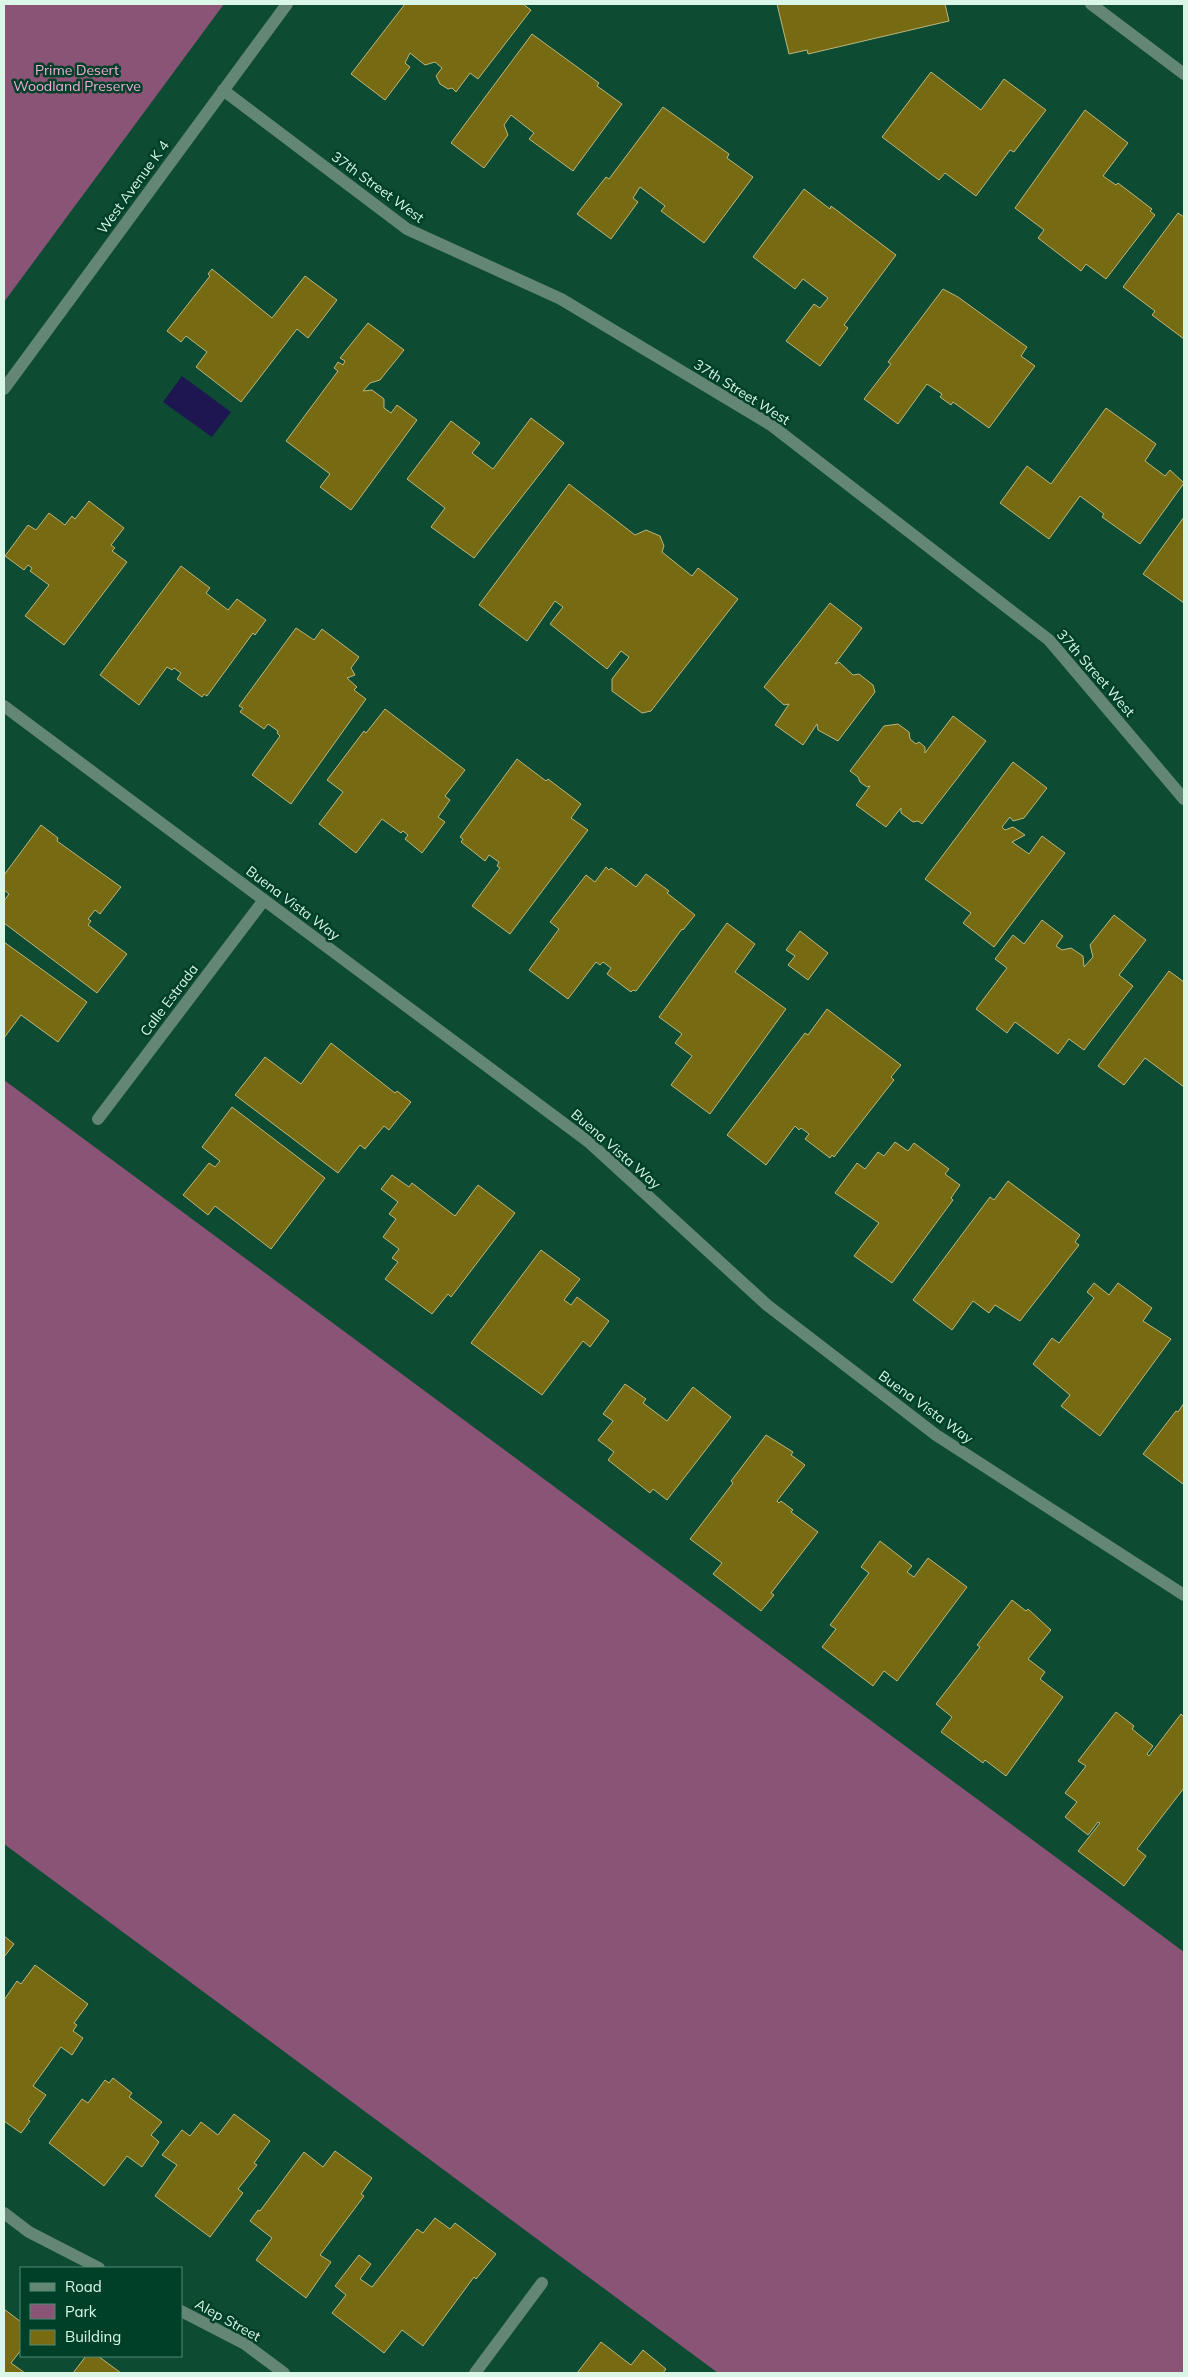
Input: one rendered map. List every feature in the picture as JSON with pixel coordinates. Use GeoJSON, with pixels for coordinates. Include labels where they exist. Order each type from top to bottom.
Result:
{"type":"FeatureCollection","features":[{"type":"Feature","properties":{"kind":"street","name":"West Avenue K 4"},"geometry":{"type":"LineString","coordinates":[[4,389],[286,4]]}},
{"type":"Feature","properties":{"kind":"street"},"geometry":{"type":"LineString","coordinates":[[1091,4],[1184,74]]}},
{"type":"Feature","properties":{"kind":"street","name":"37th Street West"},"geometry":{"type":"LineString","coordinates":[[223,90],[407,229],[561,299],[771,426],[1049,640],[1184,799]]}},
{"type":"Feature","properties":{"kind":"street","name":"Buena Vista Way"},"geometry":{"type":"LineString","coordinates":[[4,706],[590,1143],[767,1305],[936,1435],[1184,1595]]}},
{"type":"Feature","properties":{"kind":"street","name":"Calle Estrada"},"geometry":{"type":"LineString","coordinates":[[98,1119],[264,900]]}},
{"type":"Feature","properties":{"kind":"street"},"geometry":{"type":"LineString","coordinates":[[4,2213],[29,2232],[97,2267]]}},
{"type":"Feature","properties":{"kind":"street"},"geometry":{"type":"LineString","coordinates":[[475,2373],[542,2283]]}},
{"type":"Feature","properties":{"kind":"street","name":"Alep Street"},"geometry":{"type":"LineString","coordinates":[[182,2312],[245,2344],[284,2373]]}},
{"type":"Feature","properties":{"kind":"green space","name":"Prime Desert Woodland Preserve"},"geometry":{"type":"Polygon","coordinates":[[[4,4],[224,4],[4,302],[4,4]]]}},
{"type":"Feature","properties":{"kind":"green space"},"geometry":{"type":"Polygon","coordinates":[[[4,1080],[1184,1952],[1184,2373],[718,2373],[4,1844],[4,1080]]]}},
{"type":"Feature","properties":{"kind":"shaded area"},"geometry":{"type":"Polygon","coordinates":[[[182,376],[231,412],[212,437],[163,402],[182,376]]]}},
{"type":"Feature","properties":{"kind":"building"},"geometry":{"type":"Polygon","coordinates":[[[405,4],[523,4],[531,10],[478,79],[470,73],[456,92],[452,88],[448,89],[440,84],[436,76],[442,68],[435,62],[425,65],[410,53],[405,63],[410,67],[385,100],[351,74],[405,4]]]}},
{"type":"Feature","properties":{"kind":"building"},"geometry":{"type":"Polygon","coordinates":[[[777,4],[945,4],[949,21],[808,54],[807,50],[789,54],[777,4]]]}},
{"type":"Feature","properties":{"kind":"building"},"geometry":{"type":"Polygon","coordinates":[[[532,34],[599,83],[597,86],[622,104],[573,171],[529,139],[534,133],[511,115],[504,125],[508,135],[484,168],[451,143],[532,34]]]}},
{"type":"Feature","properties":{"kind":"building"},"geometry":{"type":"Polygon","coordinates":[[[931,72],[981,110],[1004,79],[1046,110],[1014,152],[1010,150],[976,196],[945,173],[939,180],[882,137],[931,72]]]}},
{"type":"Feature","properties":{"kind":"building"},"geometry":{"type":"Polygon","coordinates":[[[663,107],[729,154],[727,158],[753,177],[704,243],[661,211],[665,206],[640,187],[633,198],[638,202],[611,239],[577,214],[606,177],[609,179],[663,107]]]}},
{"type":"Feature","properties":{"kind":"building"},"geometry":{"type":"Polygon","coordinates":[[[1085,110],[1128,143],[1103,176],[1116,185],[1118,183],[1152,209],[1150,211],[1155,215],[1106,279],[1086,264],[1081,271],[1038,238],[1044,230],[1015,208],[1085,110]]]}},
{"type":"Feature","properties":{"kind":"building"},"geometry":{"type":"Polygon","coordinates":[[[804,189],[830,209],[831,206],[896,255],[844,325],[848,328],[820,366],[786,341],[814,304],[820,308],[828,298],[803,279],[795,289],[753,257],[804,189]]]}},
{"type":"Feature","properties":{"kind":"building"},"geometry":{"type":"Polygon","coordinates":[[[1178,213],[1184,217],[1184,339],[1152,315],[1155,311],[1123,287],[1178,213]]]}},
{"type":"Feature","properties":{"kind":"building"},"geometry":{"type":"Polygon","coordinates":[[[212,269],[272,318],[305,276],[337,300],[308,338],[297,329],[241,402],[196,367],[207,352],[186,336],[181,342],[167,331],[210,276],[208,274],[212,269]]]}},
{"type":"Feature","properties":{"kind":"building"},"geometry":{"type":"Polygon","coordinates":[[[943,289],[958,297],[1027,347],[1021,356],[1035,366],[989,428],[953,402],[951,405],[940,397],[942,394],[927,384],[898,424],[864,399],[891,364],[888,362],[943,289]]]}},
{"type":"Feature","properties":{"kind":"building"},"geometry":{"type":"Polygon","coordinates":[[[368,323],[404,350],[380,380],[370,383],[363,391],[372,390],[384,399],[384,408],[391,413],[397,405],[417,420],[351,510],[320,487],[330,474],[286,441],[338,371],[334,368],[338,362],[343,365],[345,361],[340,358],[368,323]]]}},
{"type":"Feature","properties":{"kind":"building"},"geometry":{"type":"Polygon","coordinates":[[[1106,408],[1156,444],[1145,461],[1165,476],[1170,470],[1184,483],[1140,544],[1102,517],[1104,514],[1080,496],[1049,539],[1000,503],[1027,466],[1051,484],[1106,408]]]}},
{"type":"Feature","properties":{"kind":"building"},"geometry":{"type":"Polygon","coordinates":[[[531,418],[564,443],[474,558],[431,527],[445,508],[407,479],[451,421],[480,443],[472,453],[493,469],[531,418]]]}},
{"type":"Feature","properties":{"kind":"building"},"geometry":{"type":"Polygon","coordinates":[[[569,484],[635,535],[646,530],[660,536],[664,546],[662,552],[692,576],[698,568],[738,599],[651,711],[642,713],[612,691],[612,679],[629,657],[621,651],[607,669],[550,624],[563,607],[555,601],[527,641],[479,605],[569,484]]]}},
{"type":"Feature","properties":{"kind":"building"},"geometry":{"type":"Polygon","coordinates":[[[89,501],[124,528],[111,545],[115,548],[112,551],[127,562],[64,645],[25,616],[49,585],[30,571],[32,568],[28,565],[24,570],[5,556],[28,525],[36,530],[49,513],[65,525],[72,516],[75,519],[89,501]]]}},
{"type":"Feature","properties":{"kind":"building"},"geometry":{"type":"Polygon","coordinates":[[[1184,517],[1184,603],[1143,574],[1184,517]]]}},
{"type":"Feature","properties":{"kind":"building"},"geometry":{"type":"Polygon","coordinates":[[[181,566],[210,588],[206,593],[228,610],[237,599],[266,620],[255,635],[253,633],[207,696],[204,694],[202,697],[177,679],[181,673],[174,668],[172,670],[167,667],[139,705],[100,675],[181,566]]]}},
{"type":"Feature","properties":{"kind":"building"},"geometry":{"type":"Polygon","coordinates":[[[830,603],[862,628],[835,664],[839,662],[853,675],[859,674],[873,685],[875,692],[838,741],[818,730],[817,724],[803,745],[775,725],[789,704],[784,705],[764,687],[830,603]]]}},
{"type":"Feature","properties":{"kind":"building"},"geometry":{"type":"Polygon","coordinates":[[[296,628],[314,640],[322,629],[359,657],[351,668],[355,675],[347,678],[357,687],[354,690],[366,699],[291,804],[252,775],[280,736],[277,733],[278,731],[268,724],[264,729],[240,712],[243,708],[239,706],[296,628]]]}},
{"type":"Feature","properties":{"kind":"building"},"geometry":{"type":"Polygon","coordinates":[[[385,709],[465,770],[445,796],[450,800],[438,817],[445,822],[422,853],[405,839],[408,835],[403,831],[401,833],[382,819],[356,853],[319,824],[343,792],[327,780],[364,731],[366,733],[385,709]]]}},
{"type":"Feature","properties":{"kind":"building"},"geometry":{"type":"Polygon","coordinates":[[[953,716],[986,741],[922,824],[918,821],[913,822],[901,813],[901,808],[886,827],[856,805],[870,786],[867,787],[860,782],[858,777],[850,771],[884,726],[898,724],[909,732],[910,739],[916,744],[919,742],[925,747],[925,753],[953,716]]]}},
{"type":"Feature","properties":{"kind":"building"},"geometry":{"type":"Polygon","coordinates":[[[517,759],[581,804],[571,818],[588,830],[510,934],[472,906],[500,868],[497,866],[499,862],[489,855],[485,861],[461,842],[463,839],[460,837],[517,759]]]}},
{"type":"Feature","properties":{"kind":"building"},"geometry":{"type":"Polygon","coordinates":[[[1013,762],[1047,788],[1024,818],[1013,821],[1010,817],[1002,827],[1005,830],[1013,827],[1025,835],[1012,842],[1029,854],[1042,836],[1065,853],[994,947],[963,923],[971,913],[925,879],[1013,762]]]}},
{"type":"Feature","properties":{"kind":"building"},"geometry":{"type":"Polygon","coordinates":[[[41,825],[58,838],[57,841],[121,887],[100,914],[95,910],[88,919],[91,921],[88,925],[127,954],[97,993],[4,923],[4,901],[9,894],[4,890],[4,875],[41,825]]]}},
{"type":"Feature","properties":{"kind":"building"},"geometry":{"type":"Polygon","coordinates":[[[606,867],[609,870],[611,868],[636,887],[646,874],[669,891],[667,893],[695,915],[682,929],[636,991],[633,990],[631,992],[607,974],[611,968],[603,962],[600,965],[596,962],[568,999],[529,970],[559,929],[550,922],[586,875],[595,882],[606,867]]]}},
{"type":"Feature","properties":{"kind":"building"},"geometry":{"type":"Polygon","coordinates":[[[1114,915],[1146,940],[1119,975],[1133,986],[1084,1050],[1069,1039],[1058,1054],[1015,1022],[1007,1033],[976,1009],[1007,968],[995,959],[1013,935],[1024,944],[1042,920],[1063,936],[1056,946],[1062,950],[1071,948],[1083,956],[1084,967],[1093,957],[1090,945],[1114,915]]]}},
{"type":"Feature","properties":{"kind":"building"},"geometry":{"type":"Polygon","coordinates":[[[727,923],[755,944],[735,972],[786,1009],[710,1114],[671,1085],[692,1056],[675,1043],[682,1034],[659,1017],[727,923]]]}},
{"type":"Feature","properties":{"kind":"building"},"geometry":{"type":"Polygon","coordinates":[[[800,931],[828,953],[808,980],[788,965],[795,956],[786,950],[800,931]]]}},
{"type":"Feature","properties":{"kind":"building"},"geometry":{"type":"Polygon","coordinates":[[[4,942],[87,1002],[58,1042],[21,1015],[4,1038],[4,942]]]}},
{"type":"Feature","properties":{"kind":"building"},"geometry":{"type":"Polygon","coordinates":[[[1169,971],[1184,982],[1184,1087],[1145,1058],[1124,1085],[1098,1066],[1169,971]]]}},
{"type":"Feature","properties":{"kind":"building"},"geometry":{"type":"Polygon","coordinates":[[[827,1009],[901,1065],[891,1077],[894,1080],[834,1157],[832,1155],[830,1158],[805,1139],[809,1134],[795,1126],[766,1165],[727,1135],[805,1033],[808,1035],[827,1009]]]}},
{"type":"Feature","properties":{"kind":"building"},"geometry":{"type":"Polygon","coordinates":[[[331,1043],[395,1093],[397,1091],[411,1102],[389,1130],[384,1126],[365,1149],[360,1145],[338,1173],[235,1095],[265,1057],[301,1084],[331,1043]]]}},
{"type":"Feature","properties":{"kind":"building"},"geometry":{"type":"Polygon","coordinates":[[[232,1107],[325,1178],[271,1249],[215,1206],[208,1215],[183,1195],[209,1163],[215,1167],[220,1161],[202,1147],[232,1107]]]}},
{"type":"Feature","properties":{"kind":"building"},"geometry":{"type":"Polygon","coordinates":[[[895,1142],[908,1151],[914,1143],[949,1169],[945,1174],[960,1185],[951,1198],[953,1200],[892,1283],[854,1256],[879,1223],[835,1193],[857,1163],[865,1169],[878,1152],[884,1156],[895,1142]]]}},
{"type":"Feature","properties":{"kind":"building"},"geometry":{"type":"Polygon","coordinates":[[[392,1175],[409,1187],[412,1183],[455,1216],[478,1185],[515,1213],[451,1297],[448,1294],[432,1314],[385,1279],[398,1262],[392,1258],[399,1249],[383,1237],[396,1219],[389,1214],[398,1202],[381,1189],[392,1175]]]}},
{"type":"Feature","properties":{"kind":"building"},"geometry":{"type":"Polygon","coordinates":[[[1008,1181],[1080,1235],[1075,1242],[1079,1245],[1020,1321],[995,1305],[989,1313],[973,1301],[952,1330],[913,1300],[990,1197],[994,1200],[1008,1181]]]}},
{"type":"Feature","properties":{"kind":"building"},"geometry":{"type":"Polygon","coordinates":[[[541,1250],[580,1279],[564,1300],[571,1305],[577,1297],[609,1321],[590,1347],[583,1341],[542,1395],[471,1343],[541,1250]]]}},
{"type":"Feature","properties":{"kind":"building"},"geometry":{"type":"Polygon","coordinates":[[[1094,1283],[1109,1295],[1118,1283],[1152,1308],[1143,1321],[1171,1339],[1100,1436],[1061,1406],[1070,1395],[1033,1364],[1052,1338],[1059,1343],[1094,1298],[1087,1292],[1094,1283]]]}},
{"type":"Feature","properties":{"kind":"building"},"geometry":{"type":"Polygon","coordinates":[[[625,1384],[646,1399],[643,1403],[667,1421],[693,1387],[731,1417],[667,1500],[653,1489],[650,1493],[608,1460],[614,1452],[598,1440],[613,1421],[603,1414],[625,1384]]]}},
{"type":"Feature","properties":{"kind":"building"},"geometry":{"type":"Polygon","coordinates":[[[1184,1403],[1184,1481],[1183,1484],[1143,1454],[1184,1403]]]}},
{"type":"Feature","properties":{"kind":"building"},"geometry":{"type":"Polygon","coordinates":[[[766,1435],[793,1452],[791,1455],[805,1465],[777,1501],[779,1503],[781,1501],[793,1510],[791,1512],[818,1532],[771,1593],[774,1595],[761,1611],[713,1574],[722,1563],[690,1539],[733,1483],[731,1481],[766,1435]]]}},
{"type":"Feature","properties":{"kind":"building"},"geometry":{"type":"Polygon","coordinates":[[[880,1541],[912,1566],[907,1572],[914,1577],[928,1558],[967,1587],[897,1681],[884,1671],[873,1686],[822,1647],[836,1629],[830,1625],[869,1573],[861,1567],[880,1541]]]}},
{"type":"Feature","properties":{"kind":"building"},"geometry":{"type":"Polygon","coordinates":[[[1012,1600],[1026,1611],[1028,1609],[1051,1630],[1028,1659],[1045,1672],[1040,1679],[1063,1697],[1006,1776],[985,1760],[983,1763],[941,1732],[952,1717],[936,1704],[980,1647],[977,1645],[1012,1600]]]}},
{"type":"Feature","properties":{"kind":"building"},"geometry":{"type":"Polygon","coordinates":[[[1116,1712],[1134,1726],[1132,1729],[1153,1746],[1147,1754],[1149,1756],[1181,1714],[1184,1717],[1184,1788],[1137,1849],[1146,1856],[1124,1886],[1078,1851],[1100,1823],[1098,1822],[1088,1835],[1065,1817],[1077,1802],[1065,1793],[1086,1766],[1078,1761],[1116,1712]]]}},
{"type":"Feature","properties":{"kind":"building"},"geometry":{"type":"Polygon","coordinates":[[[4,1936],[14,1944],[4,1957],[4,1936]]]}},
{"type":"Feature","properties":{"kind":"building"},"geometry":{"type":"Polygon","coordinates":[[[35,1965],[88,2004],[74,2023],[77,2025],[73,2031],[83,2038],[72,2055],[61,2047],[33,2086],[46,2095],[21,2133],[4,2121],[4,2000],[17,1981],[21,1984],[35,1965]]]}},
{"type":"Feature","properties":{"kind":"building"},"geometry":{"type":"Polygon","coordinates":[[[113,2078],[132,2093],[129,2097],[162,2122],[151,2135],[159,2142],[142,2167],[127,2156],[104,2186],[49,2143],[82,2099],[88,2103],[105,2080],[109,2083],[113,2078]]]}},
{"type":"Feature","properties":{"kind":"building"},"geometry":{"type":"Polygon","coordinates":[[[234,2114],[270,2141],[254,2163],[257,2165],[238,2189],[243,2193],[210,2237],[155,2196],[177,2165],[162,2155],[182,2130],[190,2136],[201,2122],[218,2135],[234,2114]]]}},
{"type":"Feature","properties":{"kind":"building"},"geometry":{"type":"Polygon","coordinates":[[[335,2151],[372,2178],[361,2194],[364,2196],[320,2255],[331,2262],[306,2298],[256,2260],[272,2238],[250,2221],[258,2210],[260,2211],[304,2152],[323,2167],[335,2151]]]}},
{"type":"Feature","properties":{"kind":"building"},"geometry":{"type":"Polygon","coordinates":[[[435,2218],[450,2229],[455,2223],[496,2254],[476,2279],[474,2277],[423,2346],[402,2330],[384,2353],[332,2313],[346,2295],[335,2286],[359,2255],[371,2264],[360,2279],[372,2287],[417,2229],[423,2233],[435,2218]]]}},
{"type":"Feature","properties":{"kind":"building"},"geometry":{"type":"Polygon","coordinates":[[[4,2309],[20,2321],[20,2351],[11,2363],[25,2373],[4,2373],[4,2309]]]}},
{"type":"Feature","properties":{"kind":"building"},"geometry":{"type":"Polygon","coordinates":[[[601,2342],[631,2365],[643,2350],[666,2369],[663,2373],[577,2373],[601,2342]]]}},
{"type":"Feature","properties":{"kind":"building"},"geometry":{"type":"Polygon","coordinates":[[[85,2357],[99,2357],[121,2373],[73,2373],[85,2357]]]}}]}
